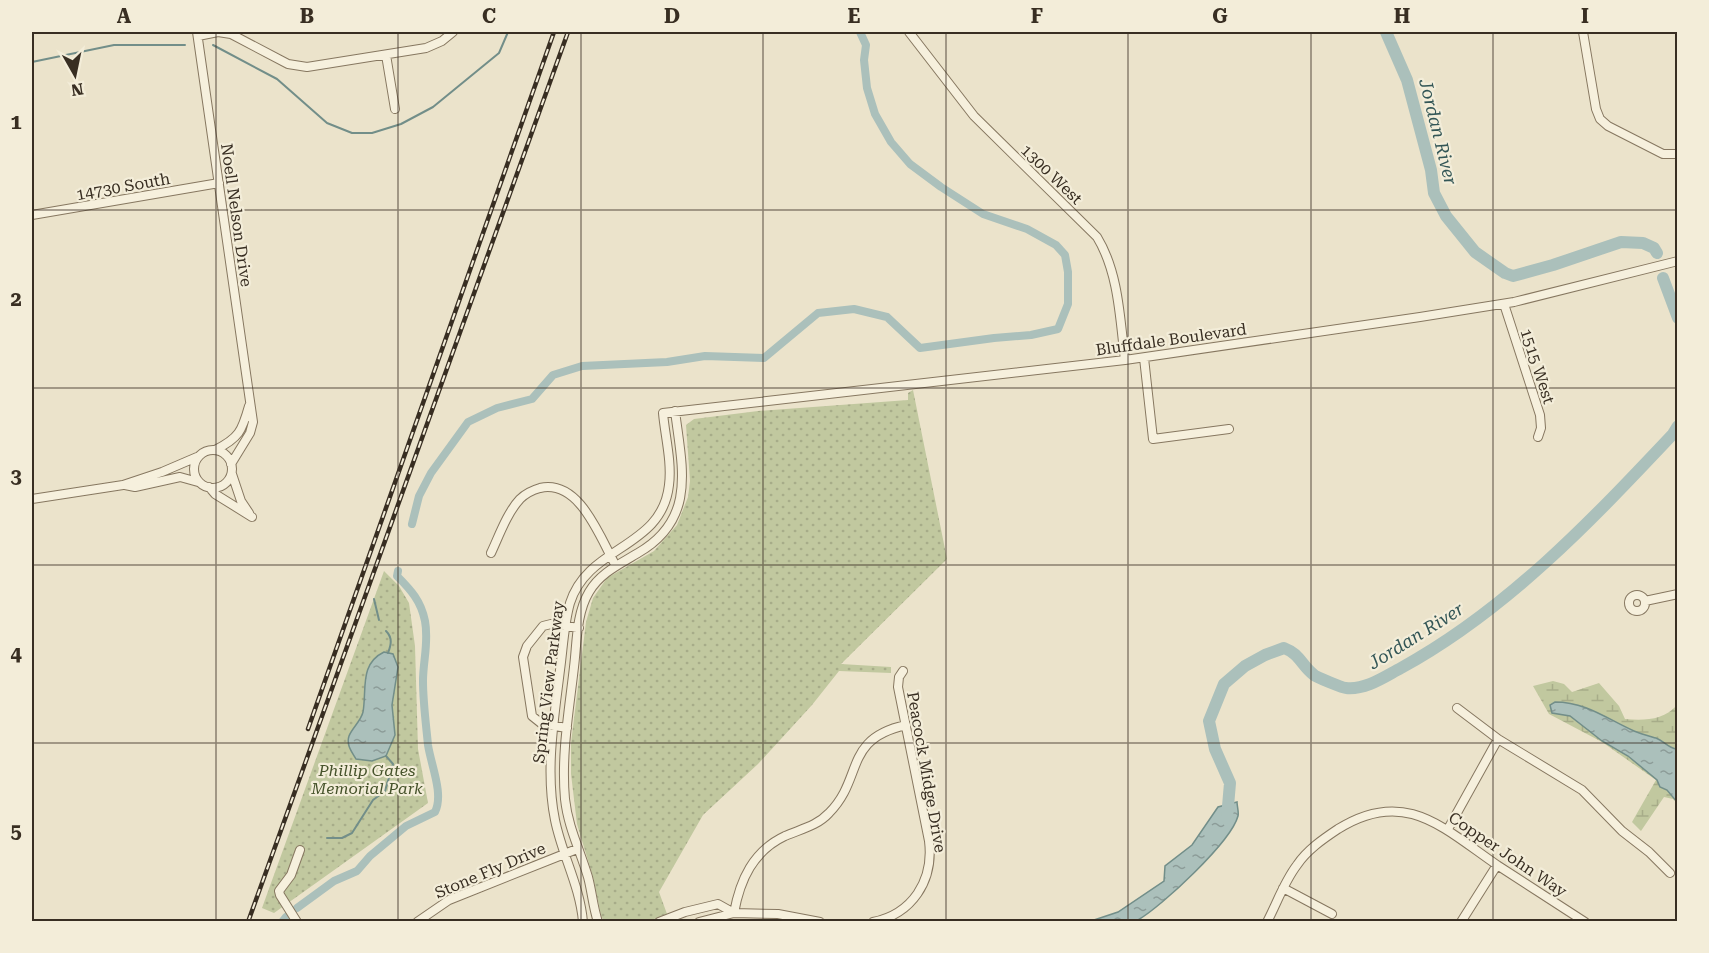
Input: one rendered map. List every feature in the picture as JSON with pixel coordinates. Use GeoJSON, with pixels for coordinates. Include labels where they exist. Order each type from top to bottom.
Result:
{"type":"FeatureCollection","features":[{"type":"Feature","properties":{"kind":"street"},"geometry":{"type":"LineString","coordinates":[[198,34],[218,32],[231,34],[288,64],[313,67],[432,46],[453,32]]}},
{"type":"Feature","properties":{"kind":"street","name":"1300 West"},"geometry":{"type":"LineString","coordinates":[[909,32],[974,117],[1097,237],[1113,278],[1125,360]]}},
{"type":"Feature","properties":{"kind":"street"},"geometry":{"type":"LineString","coordinates":[[1583,32],[1596,109],[1600,119],[1608,126],[1663,154],[1677,154]]}},
{"type":"Feature","properties":{"kind":"street","name":"Noell Nelson Drive"},"geometry":{"type":"LineString","coordinates":[[198,34],[253,423],[250,433],[231,464]]}},
{"type":"Feature","properties":{"kind":"street"},"geometry":{"type":"LineString","coordinates":[[386,55],[395,110]]}},
{"type":"Feature","properties":{"kind":"street","name":"14730 South"},"geometry":{"type":"LineString","coordinates":[[32,215],[219,183]]}},
{"type":"Feature","properties":{"kind":"street","name":"Bluffdale Boulevard"},"geometry":{"type":"LineString","coordinates":[[663,413],[1144,358],[1504,304],[1677,261]]}},
{"type":"Feature","properties":{"kind":"street","name":"1515 West"},"geometry":{"type":"LineString","coordinates":[[1504,304],[1540,415],[1541,429],[1538,437]]}},
{"type":"Feature","properties":{"kind":"street"},"geometry":{"type":"LineString","coordinates":[[1144,358],[1152,439],[1229,429]]}},
{"type":"Feature","properties":{"kind":"street","name":"Noell Nelson Drive"},"geometry":{"type":"LineString","coordinates":[[216,450],[239,435],[250,402]]}},
{"type":"Feature","properties":{"kind":"street","name":"Spring View Parkway"},"geometry":{"type":"LineString","coordinates":[[598,921],[587,876],[569,824],[565,801],[564,770],[567,728],[579,628],[582,609],[588,595],[602,576],[645,549],[661,536],[672,521],[679,505],[683,472],[675,411]]}},
{"type":"Feature","properties":{"kind":"street","name":"Spring View Parkway"},"geometry":{"type":"LineString","coordinates":[[583,921],[575,884],[557,828],[550,772],[553,726],[566,626],[571,600],[580,582],[592,568],[609,555],[648,530],[666,502],[670,474],[663,413]]}},
{"type":"Feature","properties":{"kind":"street"},"geometry":{"type":"LineString","coordinates":[[32,499],[123,484],[171,469],[205,452],[216,450],[224,454],[231,464],[240,501],[252,517],[209,488],[180,477],[135,487],[123,484]]}},
{"type":"Feature","properties":{"kind":"street"},"geometry":{"type":"LineString","coordinates":[[197,458],[193,470],[198,482]]}},
{"type":"Feature","properties":{"kind":"street"},"geometry":{"type":"LineString","coordinates":[[209,488],[224,485],[232,474]]}},
{"type":"Feature","properties":{"kind":"street"},"geometry":{"type":"LineString","coordinates":[[491,553],[512,510],[520,499],[537,489],[552,487],[567,492],[579,502],[616,566]]}},
{"type":"Feature","properties":{"kind":"street"},"geometry":{"type":"LineString","coordinates":[[1645,601],[1677,594]]}},
{"type":"Feature","properties":{"kind":"street"},"geometry":{"type":"LineString","coordinates":[[567,728],[539,723],[532,717],[523,657],[527,646],[543,626],[551,624],[579,628]]}},
{"type":"Feature","properties":{"kind":"street","name":"Peacock Midge Drive"},"geometry":{"type":"LineString","coordinates":[[873,921],[892,915],[910,903],[922,887],[930,866],[929,841],[898,687],[899,677],[903,671]]}},
{"type":"Feature","properties":{"kind":"street"},"geometry":{"type":"LineString","coordinates":[[1457,708],[1498,739],[1582,790],[1622,831],[1649,852],[1670,873]]}},
{"type":"Feature","properties":{"kind":"street"},"geometry":{"type":"LineString","coordinates":[[734,913],[743,879],[760,854],[780,839],[825,818],[843,794],[856,760],[865,746],[885,731],[906,725]]}},
{"type":"Feature","properties":{"kind":"street"},"geometry":{"type":"LineString","coordinates":[[1448,829],[1498,739]]}},
{"type":"Feature","properties":{"kind":"street","name":"Copper John Way"},"geometry":{"type":"LineString","coordinates":[[1283,888],[1297,864],[1315,846],[1354,819],[1371,814],[1392,812],[1413,814],[1448,829],[1497,865],[1585,921]]}},
{"type":"Feature","properties":{"kind":"street","name":"Stone Fly Drive"},"geometry":{"type":"LineString","coordinates":[[417,921],[449,900],[577,849]]}},
{"type":"Feature","properties":{"kind":"street"},"geometry":{"type":"LineString","coordinates":[[297,921],[279,891],[291,875],[300,850]]}},
{"type":"Feature","properties":{"kind":"street"},"geometry":{"type":"LineString","coordinates":[[1461,921],[1497,865]]}},
{"type":"Feature","properties":{"kind":"street"},"geometry":{"type":"LineString","coordinates":[[1268,921],[1283,888],[1332,914]]}},
{"type":"Feature","properties":{"kind":"street"},"geometry":{"type":"LineString","coordinates":[[659,921],[718,904],[734,913]]}},
{"type":"Feature","properties":{"kind":"street"},"geometry":{"type":"LineString","coordinates":[[699,921],[734,913],[778,914],[820,921]]}},
{"type":"Feature","properties":{"kind":"green space"},"geometry":{"type":"Polygon","coordinates":[[[913,390],[947,559],[841,664],[891,667],[891,673],[839,671],[812,705],[758,764],[703,815],[659,892],[667,914],[649,921],[604,921],[577,824],[571,774],[571,743],[586,622],[593,598],[607,578],[654,551],[677,525],[688,497],[690,481],[686,425],[694,419],[758,411],[908,400],[908,393],[913,390]]]}},
{"type":"Feature","properties":{"kind":"green space","name":"Phillip Gates Memorial Park"},"geometry":{"type":"Polygon","coordinates":[[[384,571],[399,586],[409,603],[415,646],[418,749],[428,803],[274,913],[262,908],[384,571]]]}},
{"type":"Feature","properties":{"kind":"green space"},"geometry":{"type":"Polygon","coordinates":[[[1553,681],[1564,684],[1572,692],[1599,683],[1619,706],[1625,719],[1660,717],[1677,705],[1677,803],[1673,799],[1664,797],[1641,831],[1632,822],[1656,780],[1602,742],[1549,714],[1533,686],[1553,681]]]}},
{"type":"Feature","properties":{"kind":"water"},"geometry":{"type":"Polygon","coordinates":[[[384,652],[393,654],[398,667],[392,705],[395,735],[386,756],[372,761],[356,759],[348,739],[363,712],[367,670],[376,657],[384,652]]]}},
{"type":"Feature","properties":{"kind":"water"},"geometry":{"type":"Polygon","coordinates":[[[1555,702],[1586,708],[1634,731],[1659,739],[1676,749],[1677,802],[1667,790],[1660,787],[1657,780],[1628,756],[1602,741],[1570,716],[1552,713],[1550,705],[1555,702]]]}},
{"type":"Feature","properties":{"kind":"water"},"geometry":{"type":"Polygon","coordinates":[[[1237,802],[1238,816],[1223,841],[1210,857],[1163,902],[1134,922],[1091,921],[1118,912],[1164,881],[1165,866],[1192,845],[1218,807],[1237,802]]]}},
{"type":"Feature","properties":{"kind":"waterway"},"geometry":{"type":"LineString","coordinates":[[213,45],[277,79],[327,123],[352,133],[372,133],[401,124],[433,107],[499,53],[508,32]]}},
{"type":"Feature","properties":{"kind":"waterway"},"geometry":{"type":"LineString","coordinates":[[412,524],[419,496],[431,473],[468,422],[497,408],[532,399],[553,375],[582,366],[667,362],[705,356],[764,358],[818,313],[854,309],[887,317],[920,348],[1031,335],[1058,329],[1068,304],[1068,272],[1065,255],[1056,245],[1027,229],[983,214],[910,164],[891,142],[875,114],[867,88],[864,60],[866,45],[860,32]]}},
{"type":"Feature","properties":{"kind":"waterway","name":"Jordan River"},"geometry":{"type":"LineString","coordinates":[[1386,32],[1407,80],[1431,170],[1434,193],[1446,216],[1475,252],[1513,276],[1621,242],[1643,243],[1654,248],[1657,253]]}},
{"type":"Feature","properties":{"kind":"waterway"},"geometry":{"type":"LineString","coordinates":[[32,62],[114,45],[185,45]]}},
{"type":"Feature","properties":{"kind":"waterway","name":"Jordan River"},"geometry":{"type":"LineString","coordinates":[[1663,278],[1678,318]]}},
{"type":"Feature","properties":{"kind":"waterway","name":"Jordan River"},"geometry":{"type":"LineString","coordinates":[[1227,818],[1230,783],[1215,749],[1209,721],[1224,684],[1245,666],[1284,648],[1294,653],[1314,675],[1346,688],[1368,685],[1401,668],[1440,645],[1477,619],[1546,562],[1611,499],[1678,426]]}},
{"type":"Feature","properties":{"kind":"waterway"},"geometry":{"type":"LineString","coordinates":[[297,908],[334,881],[357,871],[370,856],[406,826],[435,812],[438,788],[428,745],[424,697],[425,621],[415,596],[397,576],[398,571]]}},
{"type":"Feature","properties":{"kind":"waterway"},"geometry":{"type":"LineString","coordinates":[[374,599],[379,620]]}},
{"type":"Feature","properties":{"kind":"waterway"},"geometry":{"type":"LineString","coordinates":[[386,631],[391,642],[388,653]]}},
{"type":"Feature","properties":{"kind":"waterway"},"geometry":{"type":"LineString","coordinates":[[327,838],[342,838],[352,833],[373,800],[385,791],[393,764],[386,756]]}},
{"type":"Feature","properties":{"kind":"waterway"},"geometry":{"type":"LineString","coordinates":[[282,922],[286,917]]}},
{"type":"Feature","properties":{"kind":"railway"},"geometry":{"type":"LineString","coordinates":[[308,729],[554,32]]}},
{"type":"Feature","properties":{"kind":"railway"},"geometry":{"type":"LineString","coordinates":[[248,922],[568,32]]}}]}
